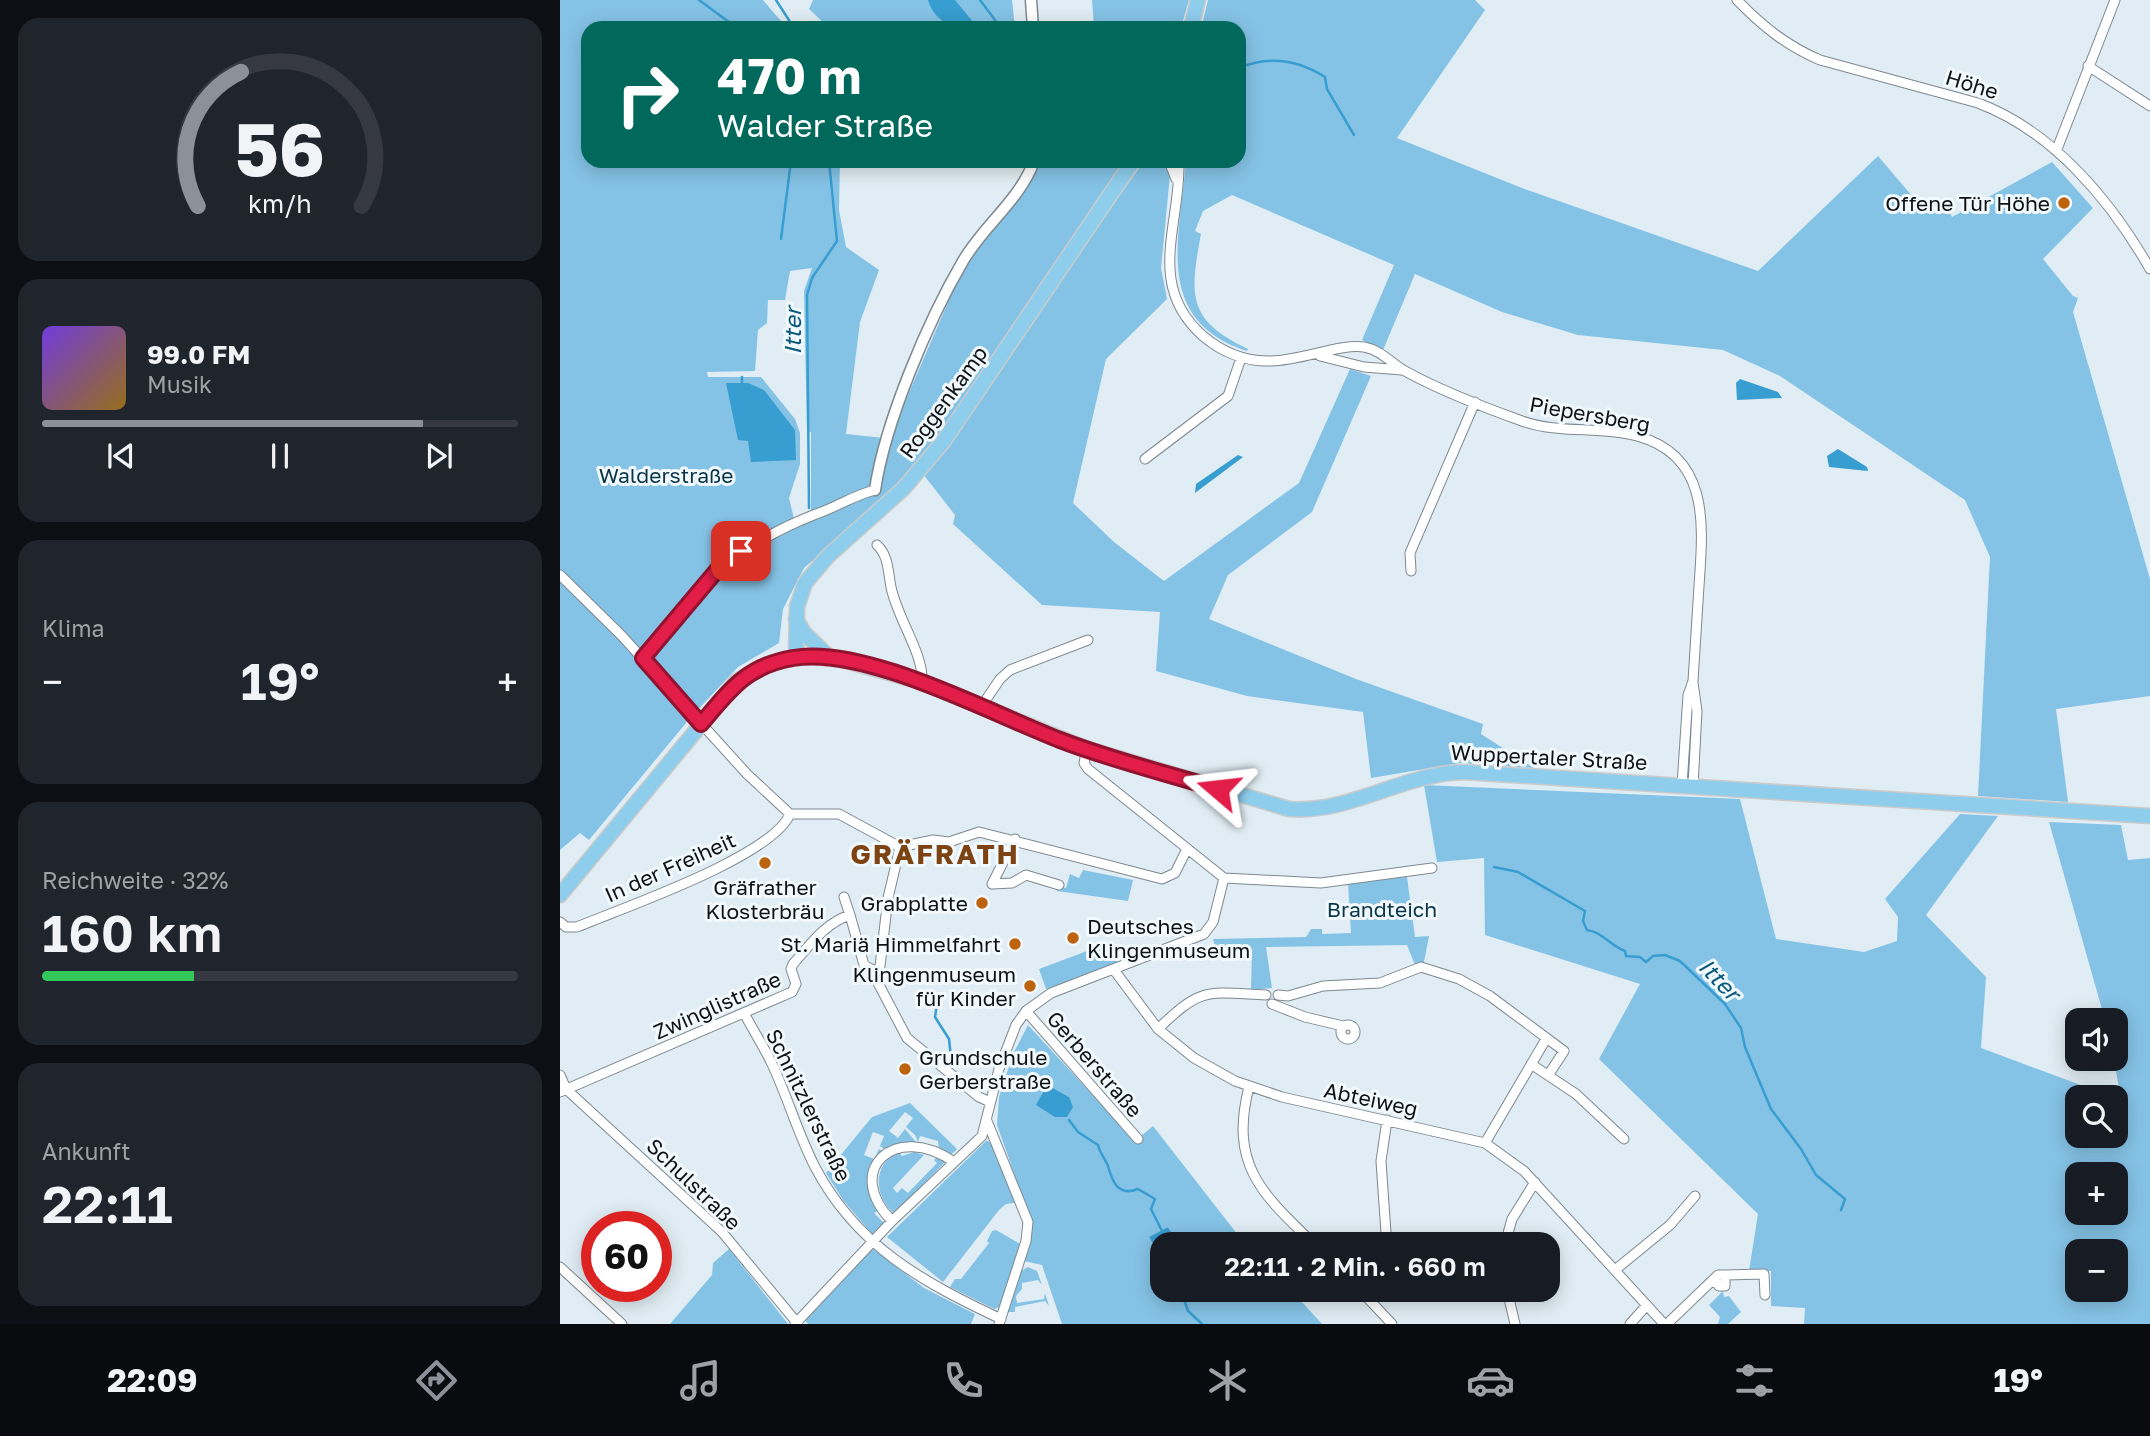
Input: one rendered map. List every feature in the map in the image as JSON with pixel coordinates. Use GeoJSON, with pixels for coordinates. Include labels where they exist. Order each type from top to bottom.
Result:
{"type":"FeatureCollection","features":[{"type":"Feature","properties":{"kind":"main road"},"geometry":{"type":"LineString","coordinates":[[1193,21],[1198,0]]}},
{"type":"Feature","properties":{"kind":"main road","name":"Roggenkamp"},"geometry":{"type":"LineString","coordinates":[[796,657],[796,620],[800,594],[813,571],[903,489],[943,442],[1128,168]]}},
{"type":"Feature","properties":{"kind":"main road"},"geometry":{"type":"LineString","coordinates":[[796,620],[804,633],[830,658]]}},
{"type":"Feature","properties":{"kind":"main road","name":"Wuppertaler Straße"},"geometry":{"type":"LineString","coordinates":[[560,895],[737,681],[769,664],[796,657],[830,658],[922,682],[1087,749],[1268,804],[1297,810],[1320,808],[1412,779],[1449,772],[2143,816]]}},
{"type":"Feature","properties":{"kind":"street"},"geometry":{"type":"LineString","coordinates":[[1031,0],[1032,21]]}},
{"type":"Feature","properties":{"kind":"street"},"geometry":{"type":"LineString","coordinates":[[2057,149],[2115,0]]}},
{"type":"Feature","properties":{"kind":"street","name":"Höhe"},"geometry":{"type":"LineString","coordinates":[[1742,2],[1764,27],[1796,50],[1820,60],[1978,103],[2001,112],[2057,149],[2097,195],[2149,265]]}},
{"type":"Feature","properties":{"kind":"street"},"geometry":{"type":"LineString","coordinates":[[2088,66],[2150,106]]}},
{"type":"Feature","properties":{"kind":"street"},"geometry":{"type":"LineString","coordinates":[[643,658],[718,569],[741,551],[797,521],[858,494],[875,490],[884,449],[908,379],[964,260],[1022,187],[1031,168]]}},
{"type":"Feature","properties":{"kind":"street","name":"Piepersberg"},"geometry":{"type":"LineString","coordinates":[[1172,168],[1177,184]]}},
{"type":"Feature","properties":{"kind":"street","name":"Piepersberg"},"geometry":{"type":"LineString","coordinates":[[1178,168],[1168,260],[1175,295],[1198,331],[1219,348],[1241,358],[1273,361],[1316,356],[1362,346],[1378,351],[1404,371],[1529,423],[1624,433],[1649,440],[1676,458],[1688,472],[1700,498],[1703,520],[1693,681],[1697,710],[1687,786]]}},
{"type":"Feature","properties":{"kind":"street","name":"Piepersberg"},"geometry":{"type":"LineString","coordinates":[[1316,356],[1364,367],[1404,371]]}},
{"type":"Feature","properties":{"kind":"street"},"geometry":{"type":"LineString","coordinates":[[1145,459],[1228,396],[1241,358]]}},
{"type":"Feature","properties":{"kind":"street"},"geometry":{"type":"LineString","coordinates":[[1411,571],[1410,553],[1475,402]]}},
{"type":"Feature","properties":{"kind":"street"},"geometry":{"type":"LineString","coordinates":[[877,545],[885,554],[897,611],[922,667],[922,682]]}},
{"type":"Feature","properties":{"kind":"street"},"geometry":{"type":"LineString","coordinates":[[560,575],[643,658],[701,724],[790,814],[839,814],[900,847],[933,840],[949,842],[979,832],[1015,839],[1162,879],[1175,873],[1187,849]]}},
{"type":"Feature","properties":{"kind":"street"},"geometry":{"type":"LineString","coordinates":[[981,707],[1000,679],[1010,670],[1088,640]]}},
{"type":"Feature","properties":{"kind":"street"},"geometry":{"type":"LineString","coordinates":[[1087,749],[1084,763],[1088,769],[1224,878],[1321,883],[1432,868]]}},
{"type":"Feature","properties":{"kind":"street","name":"In der Freiheit"},"geometry":{"type":"LineString","coordinates":[[560,922],[566,927],[577,927],[738,859],[765,841],[790,814]]}},
{"type":"Feature","properties":{"kind":"street"},"geometry":{"type":"LineString","coordinates":[[1015,839],[992,884],[1012,883],[1026,875],[1059,885]]}},
{"type":"Feature","properties":{"kind":"street"},"geometry":{"type":"LineString","coordinates":[[900,847],[888,898],[877,983],[907,1038],[979,1097],[990,1102]]}},
{"type":"Feature","properties":{"kind":"street","name":"Gerberstraße"},"geometry":{"type":"LineString","coordinates":[[987,1121],[1005,1052],[1026,1011],[1051,993],[1207,932],[1217,910],[1224,878]]}},
{"type":"Feature","properties":{"kind":"street"},"geometry":{"type":"LineString","coordinates":[[844,897],[864,965],[877,972]]}},
{"type":"Feature","properties":{"kind":"street","name":"Zwinglistraße"},"geometry":{"type":"LineString","coordinates":[[563,1090],[795,990],[793,964],[832,922],[848,915]]}},
{"type":"Feature","properties":{"kind":"street"},"geometry":{"type":"LineString","coordinates":[[1158,1028],[1183,1003],[1197,995],[1266,995],[1273,991],[1278,995],[1288,996],[1323,986],[1380,983],[1421,967],[1472,985],[1564,1051],[1549,1074]]}},
{"type":"Feature","properties":{"kind":"street","name":"Abteiweg"},"geometry":{"type":"LineString","coordinates":[[1114,970],[1129,995],[1158,1028],[1194,1058],[1249,1087],[1485,1143],[1512,1160],[1665,1324],[1718,1275],[1764,1275],[1765,1295]]}},
{"type":"Feature","properties":{"kind":"street"},"geometry":{"type":"LineString","coordinates":[[1266,995],[1267,1001],[1272,1004],[1305,1017],[1343,1026]]}},
{"type":"Feature","properties":{"kind":"street"},"geometry":{"type":"LineString","coordinates":[[1272,1004],[1278,1001],[1278,995]]}},
{"type":"Feature","properties":{"kind":"street","name":"Gerberstraße"},"geometry":{"type":"LineString","coordinates":[[1026,1011],[1138,1139]]}},
{"type":"Feature","properties":{"kind":"street","name":"Schnitzlerstraße"},"geometry":{"type":"LineString","coordinates":[[744,1013],[772,1063],[815,1168],[834,1197],[872,1242],[902,1267],[1000,1322]]}},
{"type":"Feature","properties":{"kind":"street"},"geometry":{"type":"LineString","coordinates":[[1485,1143],[1546,1039]]}},
{"type":"Feature","properties":{"kind":"street"},"geometry":{"type":"LineString","coordinates":[[1531,1064],[1549,1074],[1606,1119],[1624,1139]]}},
{"type":"Feature","properties":{"kind":"street","name":"Schulstraße"},"geometry":{"type":"LineString","coordinates":[[560,1075],[563,1090],[722,1232],[796,1323]]}},
{"type":"Feature","properties":{"kind":"street"},"geometry":{"type":"LineString","coordinates":[[1249,1087],[1243,1134],[1254,1175],[1269,1201],[1301,1232]]}},
{"type":"Feature","properties":{"kind":"street"},"geometry":{"type":"LineString","coordinates":[[1386,1232],[1381,1161],[1387,1120]]}},
{"type":"Feature","properties":{"kind":"street"},"geometry":{"type":"LineString","coordinates":[[796,1323],[892,1221],[980,1139],[987,1121]]}},
{"type":"Feature","properties":{"kind":"street"},"geometry":{"type":"LineString","coordinates":[[987,1121],[1027,1219],[1027,1236],[1000,1322]]}},
{"type":"Feature","properties":{"kind":"street"},"geometry":{"type":"LineString","coordinates":[[892,1221],[878,1205],[872,1189],[875,1170],[884,1156],[899,1147],[915,1144],[954,1162]]}},
{"type":"Feature","properties":{"kind":"street"},"geometry":{"type":"LineString","coordinates":[[1508,1232],[1512,1219],[1535,1182]]}},
{"type":"Feature","properties":{"kind":"street"},"geometry":{"type":"LineString","coordinates":[[1615,1270],[1670,1225],[1695,1196]]}},
{"type":"Feature","properties":{"kind":"street"},"geometry":{"type":"LineString","coordinates":[[560,1267],[622,1324]]}},
{"type":"Feature","properties":{"kind":"street"},"geometry":{"type":"LineString","coordinates":[[1371,1302],[1392,1324]]}},
{"type":"Feature","properties":{"kind":"street"},"geometry":{"type":"LineString","coordinates":[[1510,1302],[1515,1324]]}},
{"type":"Feature","properties":{"kind":"street"},"geometry":{"type":"LineString","coordinates":[[1630,1324],[1647,1305]]}},
{"type":"Feature","properties":{"kind":"green space","name":"Walderstraße"},"geometry":{"type":"Polygon","coordinates":[[[560,0],[763,0],[781,21],[581,21],[581,168],[840,168],[839,210],[846,247],[879,270],[860,322],[846,434],[884,438],[870,486],[811,511],[811,432],[807,431],[804,291],[812,268],[790,271],[785,300],[768,300],[767,323],[758,330],[755,371],[707,372],[708,377],[761,377],[795,419],[800,433],[800,464],[789,498],[795,523],[753,545],[716,572],[683,605],[655,644],[720,572],[752,550],[867,493],[879,480],[904,404],[965,263],[1021,194],[1035,168],[1120,168],[1103,201],[931,450],[877,505],[804,568],[783,609],[779,643],[738,667],[691,717],[589,840],[580,833],[560,850],[560,0]]]}},
{"type":"Feature","properties":{"kind":"green space"},"geometry":{"type":"Polygon","coordinates":[[[813,0],[1012,0],[1014,21],[822,21],[809,9],[813,0]]]}},
{"type":"Feature","properties":{"kind":"green space"},"geometry":{"type":"Polygon","coordinates":[[[1092,0],[1189,0],[1183,21],[1094,21],[1092,0]]]}},
{"type":"Feature","properties":{"kind":"green space"},"geometry":{"type":"Polygon","coordinates":[[[1208,0],[1475,0],[1485,10],[1397,138],[1522,188],[1758,271],[1878,156],[1924,210],[1949,211],[1952,217],[2052,162],[2093,208],[2043,259],[2073,296],[2078,298],[2073,312],[2150,579],[2150,696],[2056,709],[2068,802],[1978,796],[1990,557],[1965,500],[1780,376],[1723,350],[1578,335],[1502,312],[1415,274],[1383,350],[1362,340],[1394,265],[1232,195],[1203,211],[1195,231],[1201,234],[1195,289],[1203,316],[1213,327],[1248,349],[1247,351],[1217,337],[1197,319],[1184,297],[1179,273],[1178,246],[1185,168],[1246,168],[1246,21],[1203,21],[1208,0]]]}},
{"type":"Feature","properties":{"kind":"green space"},"geometry":{"type":"Polygon","coordinates":[[[1139,168],[1167,168],[1170,175],[1161,268],[1167,299],[1106,359],[1073,503],[1114,542],[1164,581],[1299,483],[1350,369],[1371,376],[1312,512],[1228,575],[1209,619],[1356,679],[1483,724],[1481,734],[1534,768],[1460,763],[1371,778],[1363,712],[1247,696],[1156,671],[1160,612],[1042,605],[953,524],[955,515],[923,474],[1139,168]]]}},
{"type":"Feature","properties":{"kind":"green space"},"geometry":{"type":"Polygon","coordinates":[[[1424,785],[1740,799],[1776,939],[1864,952],[1897,941],[1898,917],[1885,899],[1960,814],[1998,816],[1926,915],[1986,977],[1981,1048],[2081,1085],[2065,1085],[2065,1148],[2128,1148],[2128,1085],[2118,1085],[2116,1071],[2128,1071],[2128,1008],[2102,1008],[2049,822],[2121,825],[2128,860],[2150,858],[2150,1324],[1804,1324],[1805,1308],[1771,1306],[1771,1271],[1749,1271],[1758,1214],[1599,1059],[1640,984],[1485,935],[1484,858],[1437,862],[1424,785]]]}},
{"type":"Feature","properties":{"kind":"green space"},"geometry":{"type":"Polygon","coordinates":[[[1083,870],[1133,880],[1128,901],[1057,891],[1059,886],[1066,888],[1070,874],[1079,878],[1083,870]]]}},
{"type":"Feature","properties":{"kind":"green space","name":"Brandteich"},"geometry":{"type":"Polygon","coordinates":[[[1407,877],[1415,937],[1429,936],[1424,962],[1415,965],[1407,945],[1266,947],[1272,988],[1251,990],[1252,950],[1216,950],[1213,939],[1306,937],[1311,929],[1322,929],[1322,934],[1351,933],[1348,883],[1407,877]]]}},
{"type":"Feature","properties":{"kind":"green space"},"geometry":{"type":"Polygon","coordinates":[[[1111,942],[1118,962],[1046,989],[1039,969],[1111,942]]]}},
{"type":"Feature","properties":{"kind":"green space"},"geometry":{"type":"Polygon","coordinates":[[[1028,1025],[1135,1141],[1153,1126],[1236,1232],[1171,1232],[1168,1227],[1158,1232],[1150,1232],[1150,1302],[1302,1302],[1322,1324],[1062,1324],[1042,1265],[1024,1261],[1031,1238],[1031,1221],[997,1125],[999,1097],[1011,1060],[1014,1060],[1017,1053],[1014,1052],[1028,1025]]]}},
{"type":"Feature","properties":{"kind":"green space"},"geometry":{"type":"Polygon","coordinates":[[[910,1103],[957,1149],[951,1155],[939,1150],[938,1141],[920,1136],[918,1142],[906,1127],[913,1118],[905,1112],[889,1131],[898,1138],[905,1129],[916,1142],[887,1151],[880,1146],[884,1136],[873,1132],[864,1155],[874,1159],[879,1149],[886,1153],[872,1180],[873,1195],[879,1210],[874,1213],[884,1223],[872,1234],[843,1200],[826,1173],[872,1117],[910,1103]]]}},
{"type":"Feature","properties":{"kind":"green space"},"geometry":{"type":"Polygon","coordinates":[[[986,1141],[992,1142],[1019,1202],[1006,1204],[999,1210],[943,1282],[887,1237],[986,1141]]]}},
{"type":"Feature","properties":{"kind":"green space"},"geometry":{"type":"Polygon","coordinates":[[[898,1151],[902,1156],[914,1152],[924,1155],[893,1188],[897,1193],[902,1188],[908,1193],[937,1163],[934,1160],[940,1155],[947,1160],[894,1214],[883,1198],[879,1181],[884,1164],[898,1151]]]}},
{"type":"Feature","properties":{"kind":"green space"},"geometry":{"type":"Polygon","coordinates":[[[996,1230],[1020,1244],[1000,1307],[994,1309],[950,1287],[955,1279],[961,1279],[989,1243],[987,1241],[992,1231],[996,1230]]]}},
{"type":"Feature","properties":{"kind":"green space"},"geometry":{"type":"Polygon","coordinates":[[[729,1249],[788,1324],[670,1324],[712,1275],[713,1263],[729,1249]]]}},
{"type":"Feature","properties":{"kind":"green space"},"geometry":{"type":"Polygon","coordinates":[[[873,1249],[924,1288],[975,1314],[971,1324],[808,1324],[805,1320],[873,1249]]]}},
{"type":"Feature","properties":{"kind":"green space"},"geometry":{"type":"Polygon","coordinates":[[[1028,1267],[1037,1271],[1042,1285],[1038,1280],[1022,1283],[1022,1289],[1016,1296],[1017,1303],[1044,1299],[1045,1293],[1049,1306],[1045,1301],[1015,1307],[1015,1312],[1007,1312],[1021,1271],[1028,1267]]]}},
{"type":"Feature","properties":{"kind":"green space"},"geometry":{"type":"Polygon","coordinates":[[[1723,1291],[1724,1297],[1729,1296],[1741,1312],[1728,1324],[1718,1324],[1720,1317],[1709,1305],[1723,1291]]]}},
{"type":"Feature","properties":{"kind":"shaded area"},"geometry":{"type":"Polygon","coordinates":[[[928,0],[955,0],[972,21],[943,21],[928,0]]]}},
{"type":"Feature","properties":{"kind":"shaded area"},"geometry":{"type":"Polygon","coordinates":[[[1740,379],[1778,392],[1782,398],[1737,400],[1736,383],[1740,379]]]}},
{"type":"Feature","properties":{"kind":"shaded area"},"geometry":{"type":"Polygon","coordinates":[[[726,383],[748,383],[764,390],[795,430],[796,460],[751,462],[748,441],[738,440],[726,383]]]}},
{"type":"Feature","properties":{"kind":"shaded area"},"geometry":{"type":"Polygon","coordinates":[[[1838,449],[1867,467],[1868,471],[1829,467],[1827,456],[1838,449]]]}},
{"type":"Feature","properties":{"kind":"shaded area"},"geometry":{"type":"Polygon","coordinates":[[[1238,455],[1243,457],[1195,493],[1196,484],[1238,455]]]}},
{"type":"Feature","properties":{"kind":"shaded area"},"geometry":{"type":"Polygon","coordinates":[[[1047,1085],[1069,1097],[1073,1107],[1067,1117],[1055,1117],[1036,1105],[1047,1085]]]}},
{"type":"Feature","properties":{"kind":"shaded area"},"geometry":{"type":"Polygon","coordinates":[[[1168,1227],[1171,1232],[1158,1232],[1168,1227]]]}},
{"type":"Feature","properties":{"kind":"waterway"},"geometry":{"type":"LineString","coordinates":[[699,0],[728,21]]}},
{"type":"Feature","properties":{"kind":"waterway","name":"Itter"},"geometry":{"type":"LineString","coordinates":[[776,0],[790,21]]}},
{"type":"Feature","properties":{"kind":"waterway"},"geometry":{"type":"LineString","coordinates":[[980,0],[996,21]]}},
{"type":"Feature","properties":{"kind":"waterway"},"geometry":{"type":"LineString","coordinates":[[1246,65],[1284,61],[1325,77],[1327,89],[1354,135]]}},
{"type":"Feature","properties":{"kind":"waterway"},"geometry":{"type":"LineString","coordinates":[[781,239],[790,168]]}},
{"type":"Feature","properties":{"kind":"waterway","name":"Itter"},"geometry":{"type":"LineString","coordinates":[[809,508],[807,295],[812,278],[837,241],[830,168]]}},
{"type":"Feature","properties":{"kind":"waterway"},"geometry":{"type":"LineString","coordinates":[[742,377],[742,385]]}},
{"type":"Feature","properties":{"kind":"waterway","name":"Itter"},"geometry":{"type":"LineString","coordinates":[[1494,867],[1518,872],[1585,911],[1583,921],[1587,930],[1598,933],[1625,951],[1626,956],[1640,957],[1646,962],[1653,956],[1665,955],[1680,961],[1725,1004],[1741,1028],[1745,1047],[1771,1109],[1801,1149],[1816,1175],[1845,1199],[1841,1210]]}},
{"type":"Feature","properties":{"kind":"waterway"},"geometry":{"type":"LineString","coordinates":[[931,995],[937,1004],[935,1017],[949,1039],[951,1058]]}},
{"type":"Feature","properties":{"kind":"waterway"},"geometry":{"type":"LineString","coordinates":[[1069,1120],[1078,1132],[1098,1145],[1117,1186],[1125,1191],[1138,1189],[1155,1199],[1151,1209],[1162,1231]]}},
{"type":"Feature","properties":{"kind":"waterway"},"geometry":{"type":"LineString","coordinates":[[1185,1302],[1188,1311],[1202,1324]]}},
{"type":"Feature","properties":{"kind":"place","name":"Offene Tür Höhe"},"geometry":{"type":"Point","coordinates":[2064,203]}},
{"type":"Feature","properties":{"kind":"place","name":"Gräfrather Klosterbräu"},"geometry":{"type":"Point","coordinates":[765,863]}},
{"type":"Feature","properties":{"kind":"place","name":"Grabplatte"},"geometry":{"type":"Point","coordinates":[982,903]}},
{"type":"Feature","properties":{"kind":"place","name":"Deutsches Klingenmuseum"},"geometry":{"type":"Point","coordinates":[1073,938]}},
{"type":"Feature","properties":{"kind":"place","name":"St. Mariä Himmelfahrt"},"geometry":{"type":"Point","coordinates":[1015,944]}},
{"type":"Feature","properties":{"kind":"place","name":"Klingenmuseum für Kinder"},"geometry":{"type":"Point","coordinates":[1030,986]}},
{"type":"Feature","properties":{"kind":"place","name":"Grundschule Gerberstraße"},"geometry":{"type":"Point","coordinates":[905,1069]}},
{"type":"Feature","properties":{"kind":"district","name":"GRÄFRATH"},"geometry":{"type":"Point","coordinates":[935,853]}},
{"type":"Feature","properties":{"kind":"route"},"geometry":{"type":"LineString","coordinates":[[741,551],[718,569],[643,658],[701,724],[737,681],[751,672],[783,660],[820,656],[922,682],[1060,740],[1218,789]]}}]}
